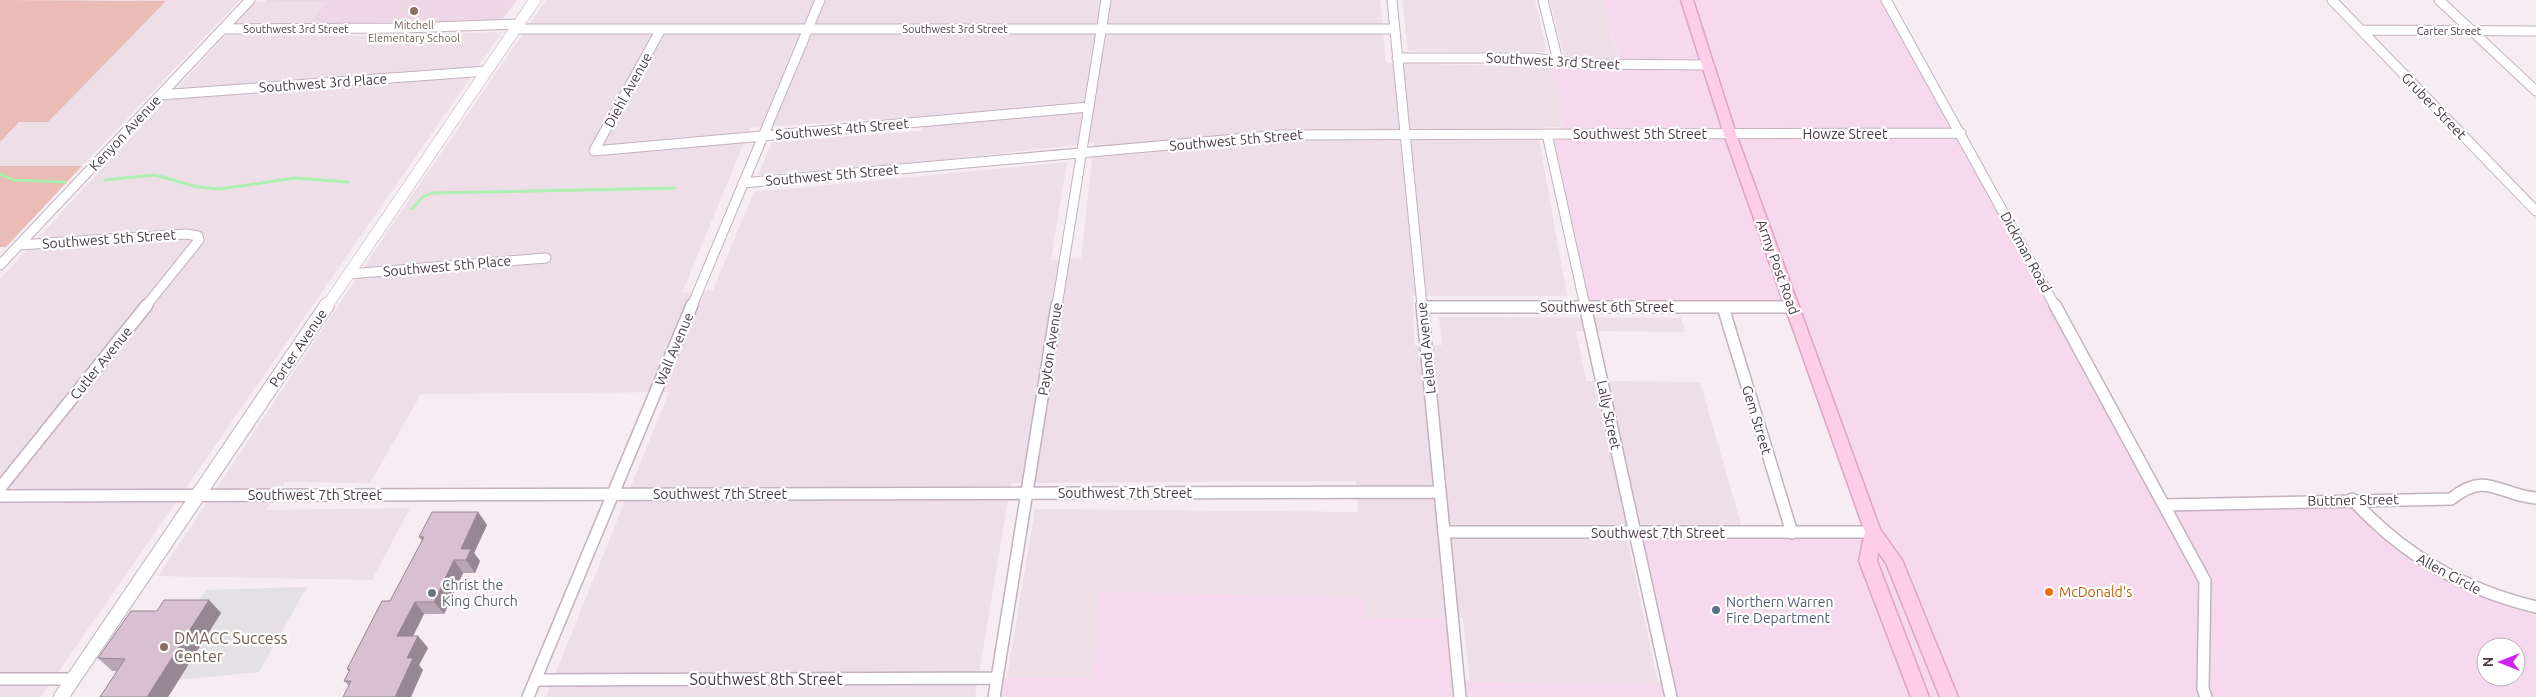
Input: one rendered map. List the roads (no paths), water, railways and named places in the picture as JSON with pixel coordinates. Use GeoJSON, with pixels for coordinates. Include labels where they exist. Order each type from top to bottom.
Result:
{"type":"FeatureCollection","features":[{"type":"Feature","properties":{"kind":"main road","name":"Army Post Road"},"geometry":{"type":"LineString","coordinates":[[1688,0],[1730,134],[1873,532],[1893,560],[1949,697]]}},
{"type":"Feature","properties":{"kind":"main road","name":"Army Post Road"},"geometry":{"type":"LineString","coordinates":[[1873,532],[1868,561],[1920,697]]}},
{"type":"Feature","properties":{"kind":"street","name":"Kenyon Avenue"},"geometry":{"type":"LineString","coordinates":[[0,265],[250,0]]}},
{"type":"Feature","properties":{"kind":"street","name":"Porter Avenue"},"geometry":{"type":"LineString","coordinates":[[61,697],[535,0]]}},
{"type":"Feature","properties":{"kind":"street","name":"Wall Avenue"},"geometry":{"type":"LineString","coordinates":[[528,697],[820,0]]}},
{"type":"Feature","properties":{"kind":"street","name":"Payton Avenue"},"geometry":{"type":"LineString","coordinates":[[994,697],[1106,0]]}},
{"type":"Feature","properties":{"kind":"street","name":"Leland Avenue"},"geometry":{"type":"LineString","coordinates":[[1392,0],[1460,697]]}},
{"type":"Feature","properties":{"kind":"street"},"geometry":{"type":"LineString","coordinates":[[1543,0],[1558,61]]}},
{"type":"Feature","properties":{"kind":"street","name":"Dickman Road"},"geometry":{"type":"LineString","coordinates":[[1886,0],[1961,133],[2205,581],[2203,689],[2206,697]]}},
{"type":"Feature","properties":{"kind":"street","name":"Gruber Street"},"geometry":{"type":"LineString","coordinates":[[2332,0],[2536,211]]}},
{"type":"Feature","properties":{"kind":"street"},"geometry":{"type":"LineString","coordinates":[[2439,0],[2536,91]]}},
{"type":"Feature","properties":{"kind":"street","name":"Southwest 3rd Street"},"geometry":{"type":"LineString","coordinates":[[223,29],[517,27],[661,29],[1395,30]]}},
{"type":"Feature","properties":{"kind":"street","name":"Diehl Avenue"},"geometry":{"type":"LineString","coordinates":[[594,151],[661,29]]}},
{"type":"Feature","properties":{"kind":"street","name":"Carter Street"},"geometry":{"type":"LineString","coordinates":[[2362,30],[2536,31]]}},
{"type":"Feature","properties":{"kind":"street","name":"Southwest 3rd Street"},"geometry":{"type":"LineString","coordinates":[[1398,58],[1533,58],[1581,64],[1709,65]]}},
{"type":"Feature","properties":{"kind":"street","name":"Southwest 3rd Place"},"geometry":{"type":"LineString","coordinates":[[160,95],[486,71]]}},
{"type":"Feature","properties":{"kind":"street","name":"Southwest 4th Street"},"geometry":{"type":"LineString","coordinates":[[594,151],[1089,108]]}},
{"type":"Feature","properties":{"kind":"street","name":"Howze Street"},"geometry":{"type":"LineString","coordinates":[[1730,134],[1961,133]]}},
{"type":"Feature","properties":{"kind":"street","name":"Lally Street"},"geometry":{"type":"LineString","coordinates":[[1547,134],[1671,697]]}},
{"type":"Feature","properties":{"kind":"street","name":"Southwest 5th Street"},"geometry":{"type":"LineString","coordinates":[[744,183],[1281,135],[1730,134]]}},
{"type":"Feature","properties":{"kind":"street","name":"Southwest 5th Street"},"geometry":{"type":"LineString","coordinates":[[19,245],[186,234],[198,236]]}},
{"type":"Feature","properties":{"kind":"street","name":"Cutler Avenue"},"geometry":{"type":"LineString","coordinates":[[0,488],[196,245],[199,240],[198,236]]}},
{"type":"Feature","properties":{"kind":"street","name":"Southwest 5th Place"},"geometry":{"type":"LineString","coordinates":[[349,274],[546,258]]}},
{"type":"Feature","properties":{"kind":"street","name":"Southwest 6th Street"},"geometry":{"type":"LineString","coordinates":[[1422,307],[1793,307]]}},
{"type":"Feature","properties":{"kind":"street","name":"Gem Street"},"geometry":{"type":"LineString","coordinates":[[1723,307],[1792,533]]}},
{"type":"Feature","properties":{"kind":"street","name":"Buttner Street"},"geometry":{"type":"LineString","coordinates":[[2165,505],[2451,498],[2468,487],[2482,485],[2523,498],[2536,498]]}},
{"type":"Feature","properties":{"kind":"street","name":"Southwest 7th Street"},"geometry":{"type":"LineString","coordinates":[[0,496],[1440,492]]}},
{"type":"Feature","properties":{"kind":"street","name":"Allen Circle"},"geometry":{"type":"LineString","coordinates":[[2352,499],[2390,538],[2435,569],[2488,594],[2536,607]]}},
{"type":"Feature","properties":{"kind":"street","name":"Southwest 7th Street"},"geometry":{"type":"LineString","coordinates":[[1444,532],[1873,532]]}},
{"type":"Feature","properties":{"kind":"street","name":"Southwest 8th Street"},"geometry":{"type":"LineString","coordinates":[[535,680],[997,678]]}},
{"type":"Feature","properties":{"kind":"street"},"geometry":{"type":"LineString","coordinates":[[0,679],[74,679]]}},
{"type":"Feature","properties":{"kind":"waterway"},"geometry":{"type":"LineString","coordinates":[[0,174],[13,180],[65,182]]}},
{"type":"Feature","properties":{"kind":"waterway"},"geometry":{"type":"LineString","coordinates":[[105,180],[155,175],[198,187],[220,189],[295,178],[348,182]]}},
{"type":"Feature","properties":{"kind":"waterway"},"geometry":{"type":"LineString","coordinates":[[412,209],[423,197],[432,193],[675,188]]}},
{"type":"Feature","properties":{"kind":"place","name":"Mitchell Elementary School"},"geometry":{"type":"Point","coordinates":[414,11]}},
{"type":"Feature","properties":{"kind":"place","name":"McDonald's"},"geometry":{"type":"Point","coordinates":[2049,592]}},
{"type":"Feature","properties":{"kind":"place","name":"Christ the King Church"},"geometry":{"type":"Point","coordinates":[432,593]}},
{"type":"Feature","properties":{"kind":"place","name":"Northern Warren Fire Department"},"geometry":{"type":"Point","coordinates":[1716,610]}},
{"type":"Feature","properties":{"kind":"place","name":"DMACC Success Center"},"geometry":{"type":"Point","coordinates":[164,647]}}]}
